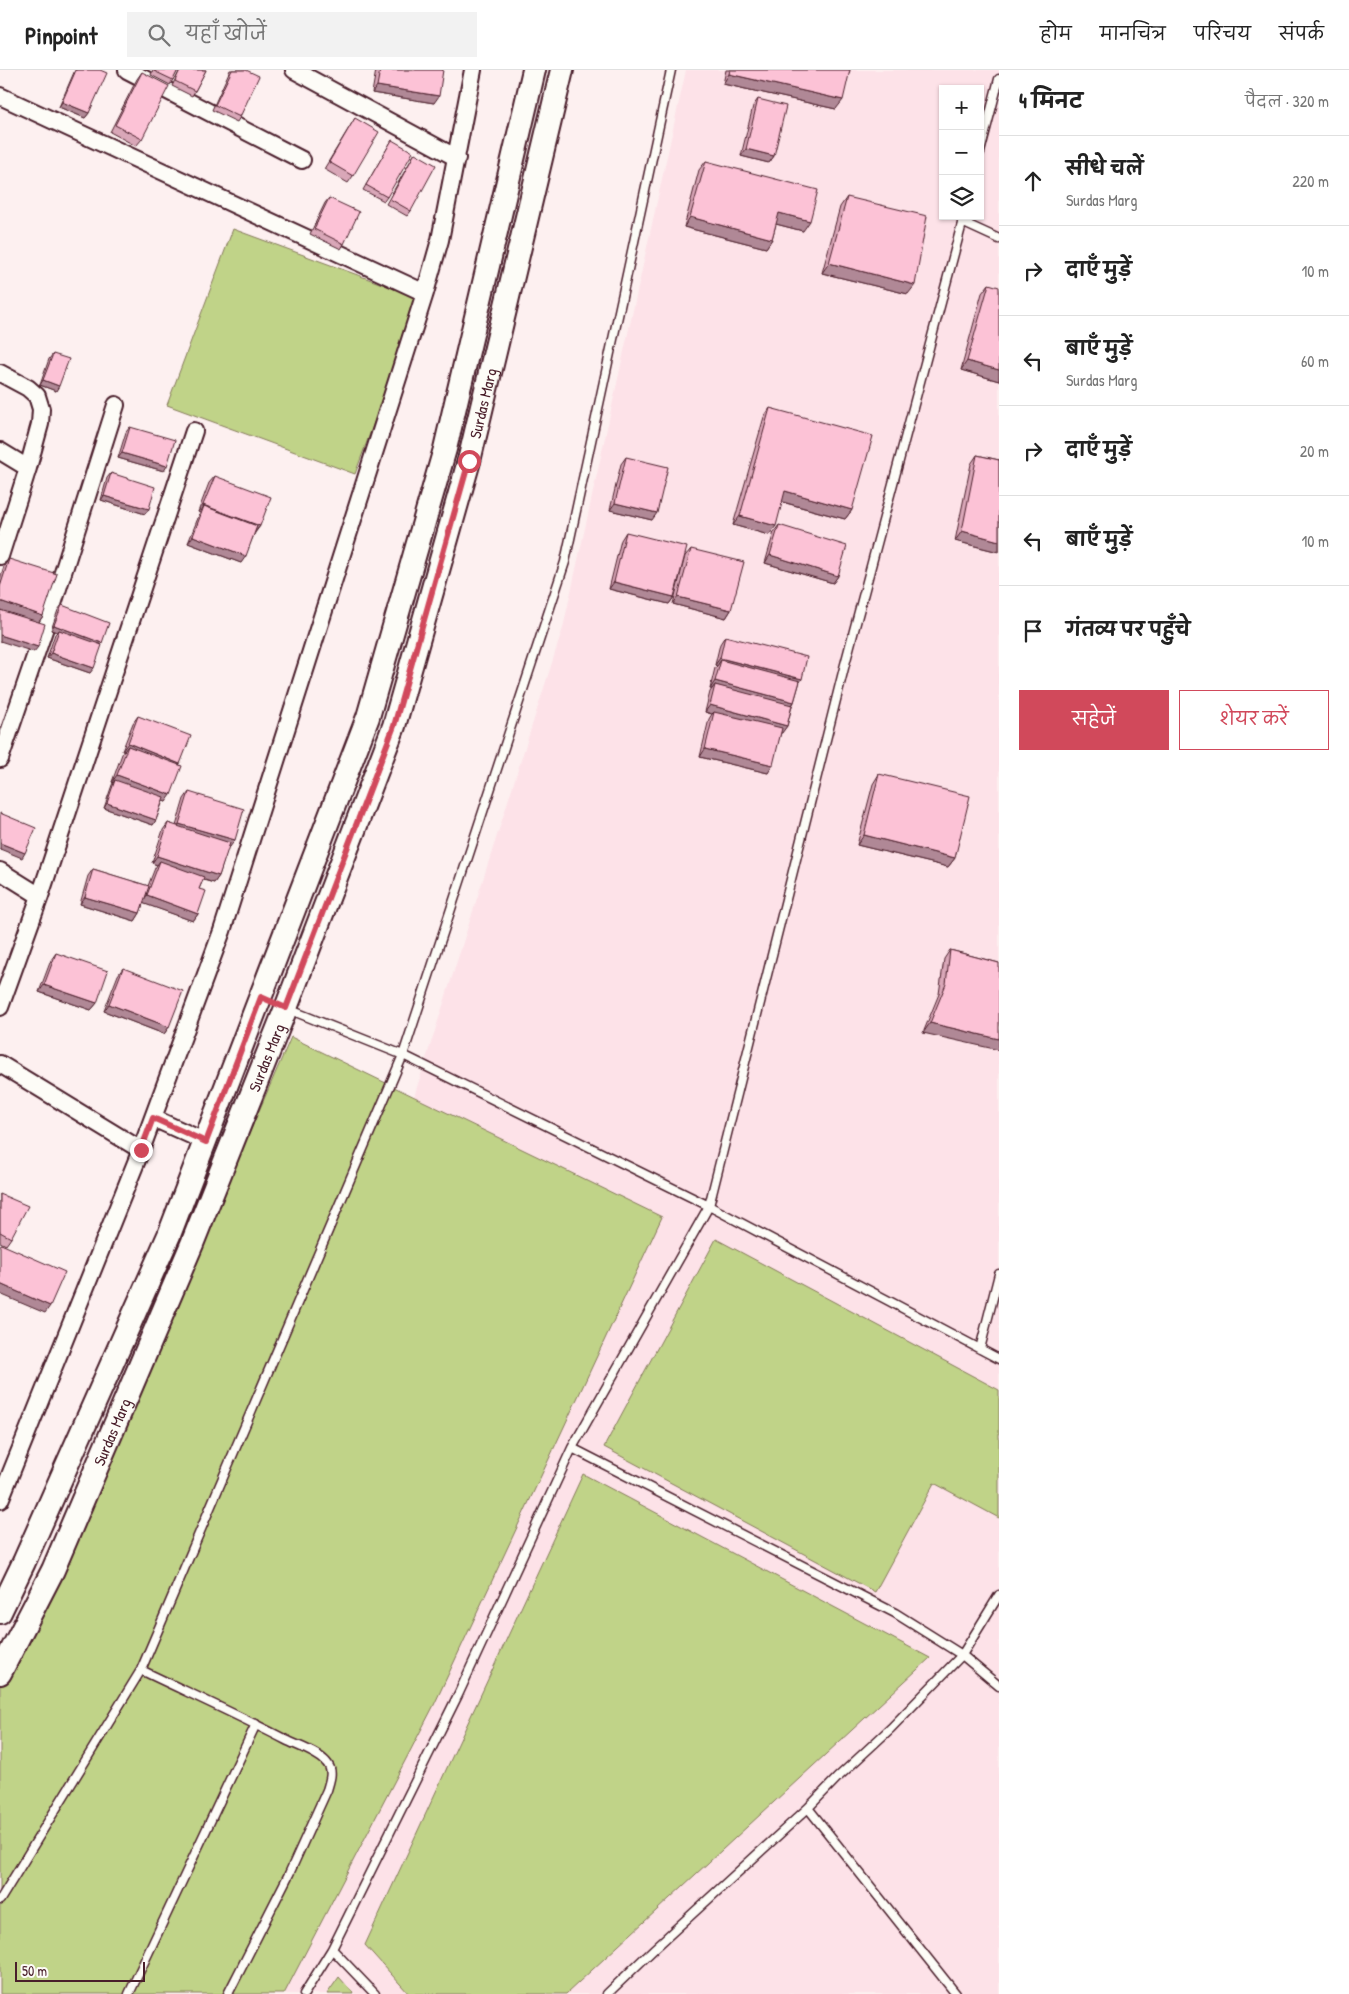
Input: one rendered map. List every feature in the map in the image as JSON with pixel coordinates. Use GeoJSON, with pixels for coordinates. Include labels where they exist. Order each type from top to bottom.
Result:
{"type":"FeatureCollection","features":[{"type":"Feature","properties":{"kind":"main road","name":"Surdas Marg"},"geometry":{"type":"LineString","coordinates":[[0,1612],[169,1235],[368,717],[445,448],[534,70]]}},
{"type":"Feature","properties":{"kind":"main road","name":"Surdas Marg"},"geometry":{"type":"LineString","coordinates":[[0,1674],[52,1570],[192,1244],[286,1008],[394,726],[469,461],[562,70]]}},
{"type":"Feature","properties":{"kind":"main road"},"geometry":{"type":"LineString","coordinates":[[261,997],[286,1008]]}},
{"type":"Feature","properties":{"kind":"street"},"geometry":{"type":"LineString","coordinates":[[127,70],[302,160]]}},
{"type":"Feature","properties":{"kind":"street"},"geometry":{"type":"LineString","coordinates":[[294,70],[457,158]]}},
{"type":"Feature","properties":{"kind":"street"},"geometry":{"type":"LineString","coordinates":[[0,1500],[141,1150],[222,931],[425,293],[440,240],[473,70]]}},
{"type":"Feature","properties":{"kind":"street"},"geometry":{"type":"LineString","coordinates":[[0,96],[425,293]]}},
{"type":"Feature","properties":{"kind":"street"},"geometry":{"type":"LineString","coordinates":[[0,373],[28,388],[37,396],[41,409],[40,424],[28,468],[6,517],[0,556]]}},
{"type":"Feature","properties":{"kind":"street"},"geometry":{"type":"LineString","coordinates":[[0,759],[56,594],[116,405]]}},
{"type":"Feature","properties":{"kind":"street"},"geometry":{"type":"LineString","coordinates":[[0,1007],[40,896],[194,431]]}},
{"type":"Feature","properties":{"kind":"street"},"geometry":{"type":"LineString","coordinates":[[0,451],[28,468]]}},
{"type":"Feature","properties":{"kind":"street"},"geometry":{"type":"LineString","coordinates":[[0,870],[40,896]]}},
{"type":"Feature","properties":{"kind":"street"},"geometry":{"type":"LineString","coordinates":[[0,1064],[141,1150]]}},
{"type":"Feature","properties":{"kind":"street"},"geometry":{"type":"LineString","coordinates":[[153,1118],[206,1142]]}},
{"type":"Feature","properties":{"kind":"lane"},"geometry":{"type":"LineString","coordinates":[[0,1900],[141,1670],[403,1055],[565,562],[671,70]]}},
{"type":"Feature","properties":{"kind":"lane"},"geometry":{"type":"LineString","coordinates":[[984,137],[999,79]]}},
{"type":"Feature","properties":{"kind":"lane"},"geometry":{"type":"LineString","coordinates":[[304,1994],[332,1949],[458,1695],[572,1448],[709,1206],[844,668],[963,220]]}},
{"type":"Feature","properties":{"kind":"lane"},"geometry":{"type":"LineString","coordinates":[[965,220],[999,239]]}},
{"type":"Feature","properties":{"kind":"lane"},"geometry":{"type":"LineString","coordinates":[[286,1008],[403,1055],[709,1206],[999,1359]]}},
{"type":"Feature","properties":{"kind":"lane"},"geometry":{"type":"LineString","coordinates":[[980,1349],[999,1274]]}},
{"type":"Feature","properties":{"kind":"lane"},"geometry":{"type":"LineString","coordinates":[[572,1448],[896,1614],[962,1655],[999,1686]]}},
{"type":"Feature","properties":{"kind":"lane"},"geometry":{"type":"LineString","coordinates":[[607,1994],[808,1808],[891,1728],[962,1655],[999,1595]]}},
{"type":"Feature","properties":{"kind":"lane"},"geometry":{"type":"LineString","coordinates":[[141,1670],[256,1724],[325,1761],[331,1769],[331,1778],[327,1790],[288,1874],[228,1994]]}},
{"type":"Feature","properties":{"kind":"lane"},"geometry":{"type":"LineString","coordinates":[[129,1994],[256,1724]]}},
{"type":"Feature","properties":{"kind":"lane"},"geometry":{"type":"LineString","coordinates":[[808,1808],[956,1994]]}},
{"type":"Feature","properties":{"kind":"lane"},"geometry":{"type":"LineString","coordinates":[[332,1949],[375,1994]]}},
{"type":"Feature","properties":{"kind":"shaded area"},"geometry":{"type":"Polygon","coordinates":[[[686,70],[999,70],[999,1994],[0,1994],[0,1961],[404,1128],[563,628],[686,70]]]}},
{"type":"Feature","properties":{"kind":"green space"},"geometry":{"type":"Polygon","coordinates":[[[233,229],[420,298],[355,474],[167,405],[233,229]]]}},
{"type":"Feature","properties":{"kind":"green space"},"geometry":{"type":"Polygon","coordinates":[[[291,1037],[662,1217],[434,1705],[284,1994],[0,1994],[0,1685],[38,1620],[291,1037]]]}},
{"type":"Feature","properties":{"kind":"green space"},"geometry":{"type":"Polygon","coordinates":[[[716,1239],[999,1390],[999,1518],[934,1483],[875,1592],[604,1447],[716,1239]]]}},
{"type":"Feature","properties":{"kind":"green space"},"geometry":{"type":"Polygon","coordinates":[[[583,1474],[930,1658],[566,1994],[409,1994],[365,1945],[583,1474]]]}},
{"type":"Feature","properties":{"kind":"green space"},"geometry":{"type":"Polygon","coordinates":[[[339,1977],[354,1994],[327,1994],[339,1977]]]}},
{"type":"Feature","properties":{"kind":"building"},"geometry":{"type":"Polygon","coordinates":[[[76,70],[100,70],[107,73],[89,113],[62,102],[76,70]]]}},
{"type":"Feature","properties":{"kind":"building"},"geometry":{"type":"Polygon","coordinates":[[[154,70],[178,70],[173,80],[154,70]]]}},
{"type":"Feature","properties":{"kind":"building"},"geometry":{"type":"Polygon","coordinates":[[[180,70],[206,70],[195,91],[175,81],[180,70]]]}},
{"type":"Feature","properties":{"kind":"building"},"geometry":{"type":"Polygon","coordinates":[[[232,70],[246,70],[259,76],[240,117],[215,105],[232,70]]]}},
{"type":"Feature","properties":{"kind":"building"},"geometry":{"type":"Polygon","coordinates":[[[380,70],[443,70],[439,96],[377,86],[380,70]]]}},
{"type":"Feature","properties":{"kind":"building"},"geometry":{"type":"Polygon","coordinates":[[[730,70],[850,70],[843,100],[729,74],[730,70]]]}},
{"type":"Feature","properties":{"kind":"building"},"geometry":{"type":"Polygon","coordinates":[[[142,72],[169,86],[142,139],[115,125],[142,72]]]}},
{"type":"Feature","properties":{"kind":"building"},"geometry":{"type":"Polygon","coordinates":[[[758,99],[786,106],[774,156],[746,149],[758,99]]]}},
{"type":"Feature","properties":{"kind":"building"},"geometry":{"type":"Polygon","coordinates":[[[355,118],[379,132],[353,176],[329,162],[355,118]]]}},
{"type":"Feature","properties":{"kind":"building"},"geometry":{"type":"Polygon","coordinates":[[[392,140],[413,152],[387,197],[366,185],[392,140]]]}},
{"type":"Feature","properties":{"kind":"building"},"geometry":{"type":"Polygon","coordinates":[[[415,153],[436,165],[411,211],[390,199],[415,153]]]}},
{"type":"Feature","properties":{"kind":"building"},"geometry":{"type":"Polygon","coordinates":[[[706,161],[818,190],[810,221],[779,213],[772,239],[690,217],[706,161]]]}},
{"type":"Feature","properties":{"kind":"building"},"geometry":{"type":"Polygon","coordinates":[[[847,197],[927,216],[915,285],[829,263],[847,197]]]}},
{"type":"Feature","properties":{"kind":"building"},"geometry":{"type":"Polygon","coordinates":[[[329,198],[359,212],[344,244],[314,229],[329,198]]]}},
{"type":"Feature","properties":{"kind":"building"},"geometry":{"type":"Polygon","coordinates":[[[989,284],[999,287],[999,370],[967,361],[989,284]]]}},
{"type":"Feature","properties":{"kind":"building"},"geometry":{"type":"Polygon","coordinates":[[[53,354],[69,359],[59,386],[43,380],[53,354]]]}},
{"type":"Feature","properties":{"kind":"building"},"geometry":{"type":"Polygon","coordinates":[[[770,408],[873,436],[852,510],[785,491],[776,526],[740,516],[770,408]]]}},
{"type":"Feature","properties":{"kind":"building"},"geometry":{"type":"Polygon","coordinates":[[[130,427],[175,440],[167,466],[122,453],[130,427]]]}},
{"type":"Feature","properties":{"kind":"building"},"geometry":{"type":"Polygon","coordinates":[[[977,455],[999,460],[999,541],[962,531],[977,455]]]}},
{"type":"Feature","properties":{"kind":"building"},"geometry":{"type":"Polygon","coordinates":[[[626,457],[668,467],[657,513],[615,503],[626,457]]]}},
{"type":"Feature","properties":{"kind":"building"},"geometry":{"type":"Polygon","coordinates":[[[111,473],[155,487],[149,509],[104,496],[111,473]]]}},
{"type":"Feature","properties":{"kind":"building"},"geometry":{"type":"Polygon","coordinates":[[[215,476],[271,497],[260,526],[203,505],[215,476]]]}},
{"type":"Feature","properties":{"kind":"building"},"geometry":{"type":"Polygon","coordinates":[[[204,506],[257,526],[246,556],[193,536],[204,506]]]}},
{"type":"Feature","properties":{"kind":"building"},"geometry":{"type":"Polygon","coordinates":[[[779,525],[847,546],[838,576],[770,555],[779,525]]]}},
{"type":"Feature","properties":{"kind":"building"},"geometry":{"type":"Polygon","coordinates":[[[626,532],[687,547],[674,597],[614,582],[626,532]]]}},
{"type":"Feature","properties":{"kind":"building"},"geometry":{"type":"Polygon","coordinates":[[[691,549],[744,562],[731,610],[678,597],[691,549]]]}},
{"type":"Feature","properties":{"kind":"building"},"geometry":{"type":"Polygon","coordinates":[[[9,559],[57,574],[43,616],[0,601],[0,587],[9,559]]]}},
{"type":"Feature","properties":{"kind":"building"},"geometry":{"type":"Polygon","coordinates":[[[62,605],[109,623],[102,643],[54,625],[62,605]]]}},
{"type":"Feature","properties":{"kind":"building"},"geometry":{"type":"Polygon","coordinates":[[[0,610],[45,624],[38,647],[0,635],[0,610]]]}},
{"type":"Feature","properties":{"kind":"building"},"geometry":{"type":"Polygon","coordinates":[[[59,630],[102,645],[94,668],[51,653],[59,630]]]}},
{"type":"Feature","properties":{"kind":"building"},"geometry":{"type":"Polygon","coordinates":[[[725,636],[807,657],[802,679],[720,658],[725,636]]]}},
{"type":"Feature","properties":{"kind":"building"},"geometry":{"type":"Polygon","coordinates":[[[721,660],[800,681],[794,702],[715,681],[721,660]]]}},
{"type":"Feature","properties":{"kind":"building"},"geometry":{"type":"Polygon","coordinates":[[[715,685],[792,705],[787,726],[710,705],[715,685]]]}},
{"type":"Feature","properties":{"kind":"building"},"geometry":{"type":"Polygon","coordinates":[[[714,712],[782,728],[773,765],[705,749],[714,712]]]}},
{"type":"Feature","properties":{"kind":"building"},"geometry":{"type":"Polygon","coordinates":[[[138,716],[191,736],[180,764],[128,743],[138,716]]]}},
{"type":"Feature","properties":{"kind":"building"},"geometry":{"type":"Polygon","coordinates":[[[128,746],[182,766],[171,795],[117,775],[128,746]]]}},
{"type":"Feature","properties":{"kind":"building"},"geometry":{"type":"Polygon","coordinates":[[[879,774],[970,796],[955,858],[864,835],[879,774]]]}},
{"type":"Feature","properties":{"kind":"building"},"geometry":{"type":"Polygon","coordinates":[[[115,780],[164,797],[156,820],[107,803],[115,780]]]}},
{"type":"Feature","properties":{"kind":"building"},"geometry":{"type":"Polygon","coordinates":[[[189,792],[244,809],[235,840],[179,824],[189,792]]]}},
{"type":"Feature","properties":{"kind":"building"},"geometry":{"type":"Polygon","coordinates":[[[0,813],[36,828],[25,853],[0,843],[0,813]]]}},
{"type":"Feature","properties":{"kind":"building"},"geometry":{"type":"Polygon","coordinates":[[[168,823],[230,843],[219,876],[157,856],[168,823]]]}},
{"type":"Feature","properties":{"kind":"building"},"geometry":{"type":"Polygon","coordinates":[[[160,861],[204,877],[199,889],[206,891],[198,914],[147,895],[160,861]]]}},
{"type":"Feature","properties":{"kind":"building"},"geometry":{"type":"Polygon","coordinates":[[[93,869],[149,886],[140,913],[85,897],[93,869]]]}},
{"type":"Feature","properties":{"kind":"building"},"geometry":{"type":"Polygon","coordinates":[[[950,950],[999,963],[999,1039],[930,1023],[946,984],[950,950]]]}},
{"type":"Feature","properties":{"kind":"building"},"geometry":{"type":"Polygon","coordinates":[[[56,953],[108,971],[97,1003],[44,985],[56,953]]]}},
{"type":"Feature","properties":{"kind":"building"},"geometry":{"type":"Polygon","coordinates":[[[123,968],[183,991],[169,1027],[109,1004],[123,968]]]}},
{"type":"Feature","properties":{"kind":"building"},"geometry":{"type":"Polygon","coordinates":[[[0,1194],[28,1206],[11,1238],[0,1232],[0,1194]]]}},
{"type":"Feature","properties":{"kind":"building"},"geometry":{"type":"Polygon","coordinates":[[[1,1244],[65,1272],[50,1306],[0,1284],[1,1244]]]}},
{"type":"Feature","properties":{"kind":"route"},"geometry":{"type":"LineString","coordinates":[[141,1150],[153,1118],[206,1142],[261,997],[286,1008],[394,726],[469,461]]}}]}
